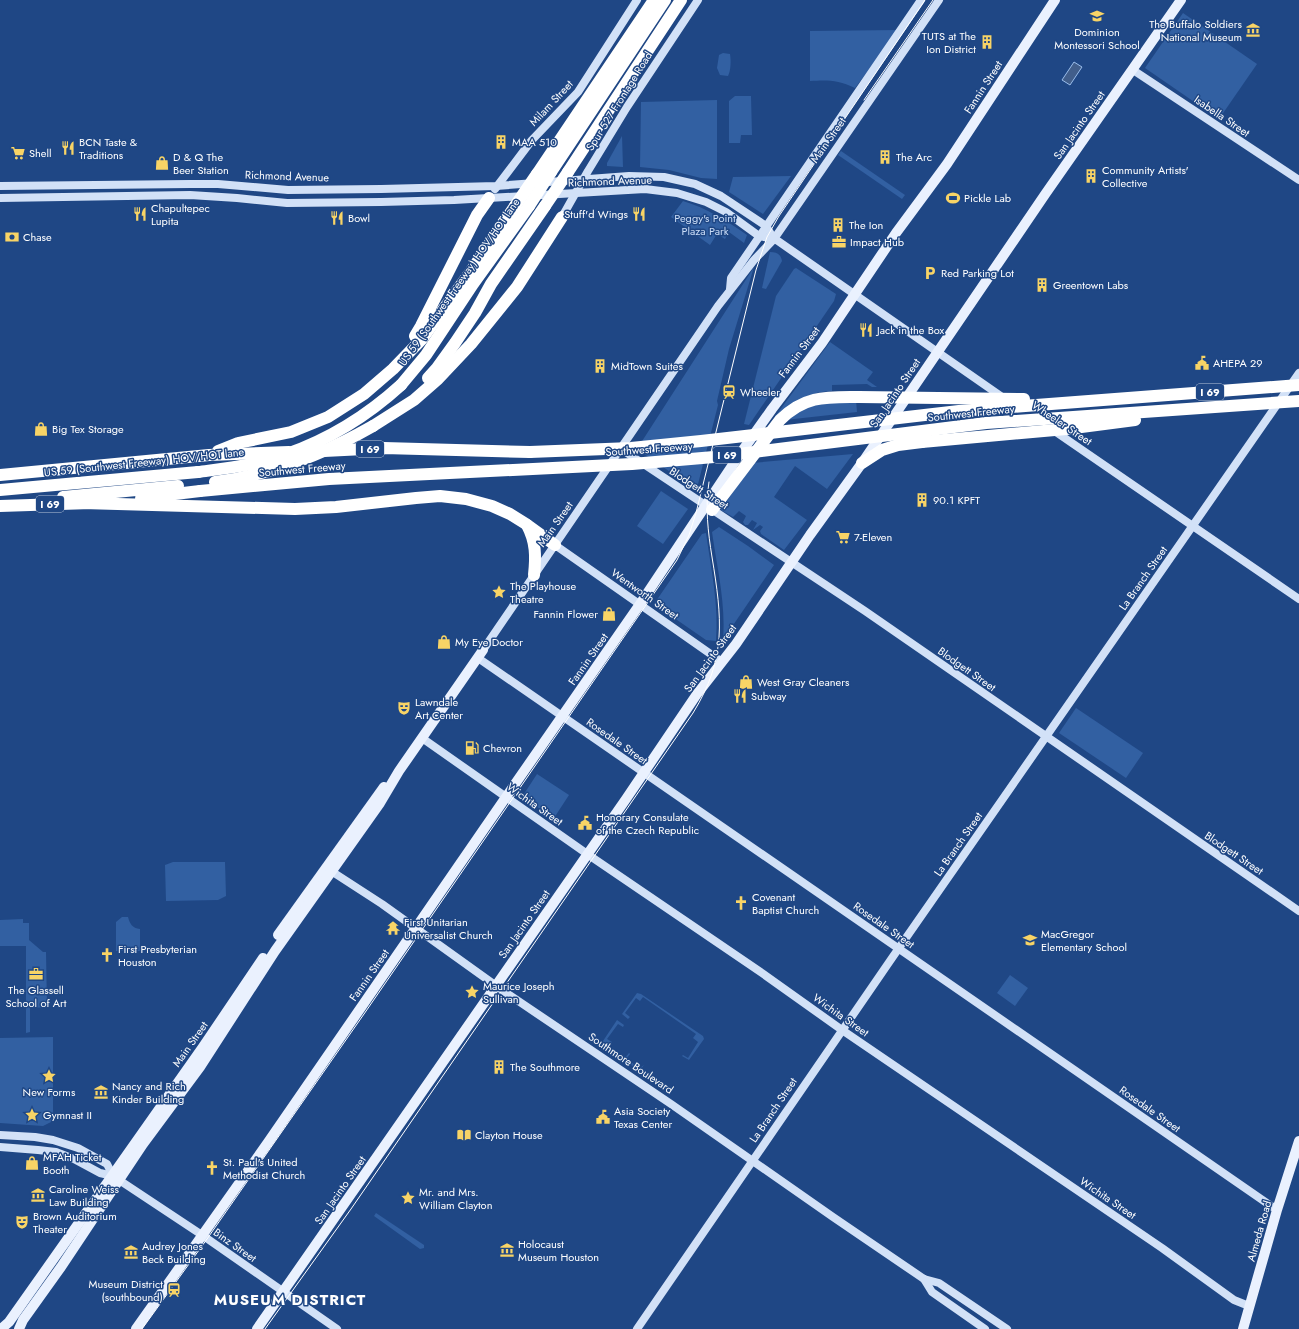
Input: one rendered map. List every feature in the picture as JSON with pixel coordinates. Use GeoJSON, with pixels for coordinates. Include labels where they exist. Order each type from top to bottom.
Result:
{"type":"FeatureCollection","features":[{"type":"Feature","properties":{"kind":"highway"},"geometry":{"type":"LineString","coordinates":[[209,455],[238,443],[291,432],[328,417],[364,394],[393,369],[422,339],[469,274],[654,0]]}},
{"type":"Feature","properties":{"kind":"highway","name":"US 59 (Southwest Freeway) HOV/HOT lane"},"geometry":{"type":"LineString","coordinates":[[0,490],[199,482],[243,466],[287,455],[325,438],[358,419],[381,403],[401,385],[426,356],[473,284],[552,172],[665,0]]}},
{"type":"Feature","properties":{"kind":"highway"},"geometry":{"type":"LineString","coordinates":[[632,50],[668,0]]}},
{"type":"Feature","properties":{"kind":"highway"},"geometry":{"type":"LineString","coordinates":[[413,398],[475,313],[491,284],[568,172],[682,0]]}},
{"type":"Feature","properties":{"kind":"highway"},"geometry":{"type":"LineString","coordinates":[[393,369],[421,326],[477,214],[488,198]]}},
{"type":"Feature","properties":{"kind":"highway"},"geometry":{"type":"LineString","coordinates":[[17,505],[42,499],[239,479],[293,464],[356,436],[373,426],[438,379],[471,344],[517,287],[562,217]]}},
{"type":"Feature","properties":{"kind":"highway"},"geometry":{"type":"LineString","coordinates":[[401,385],[475,313]]}},
{"type":"Feature","properties":{"kind":"highway","name":"Southwest Freeway"},"geometry":{"type":"LineString","coordinates":[[0,475],[209,455],[384,448],[530,452],[654,446],[959,411],[1299,385]]}},
{"type":"Feature","properties":{"kind":"highway"},"geometry":{"type":"LineString","coordinates":[[709,508],[780,420],[789,411],[810,400],[821,397],[1122,398]]}},
{"type":"Feature","properties":{"kind":"highway","name":"Southwest Freeway"},"geometry":{"type":"LineString","coordinates":[[0,506],[83,503],[199,482],[329,479],[632,464],[714,457],[986,423],[1299,401]]}},
{"type":"Feature","properties":{"kind":"highway"},"geometry":{"type":"LineString","coordinates":[[862,462],[882,450],[898,445],[1066,429],[1252,405]]}},
{"type":"Feature","properties":{"kind":"highway"},"geometry":{"type":"LineString","coordinates":[[83,503],[295,509],[336,507],[440,496],[466,499],[492,506],[510,514],[526,524],[554,545]]}},
{"type":"Feature","properties":{"kind":"highway"},"geometry":{"type":"LineString","coordinates":[[526,524],[535,545],[536,558],[534,575]]}},
{"type":"Feature","properties":{"kind":"main road","name":"Milam Street"},"geometry":{"type":"LineString","coordinates":[[488,198],[532,140],[578,92],[638,0]]}},
{"type":"Feature","properties":{"kind":"main road","name":"Spur 527 Frontage Road"},"geometry":{"type":"LineString","coordinates":[[562,217],[583,179],[627,107],[698,0]]}},
{"type":"Feature","properties":{"kind":"main road","name":"Main Street"},"geometry":{"type":"LineString","coordinates":[[730,289],[731,278],[921,0]]}},
{"type":"Feature","properties":{"kind":"main road","name":"Main Street"},"geometry":{"type":"LineString","coordinates":[[19,1329],[23,1320],[59,1271],[116,1178],[203,1047],[329,870],[384,786],[399,771],[422,738],[730,289],[774,239],[939,0]]}},
{"type":"Feature","properties":{"kind":"main road","name":"Fannin Street"},"geometry":{"type":"LineString","coordinates":[[136,1329],[269,1141],[696,521],[709,508],[749,441],[822,343],[900,228],[947,164],[1055,0]]}},
{"type":"Feature","properties":{"kind":"main road","name":"San Jacinto Street"},"geometry":{"type":"LineString","coordinates":[[257,1329],[588,854],[697,694],[722,662],[862,462],[1181,0]]}},
{"type":"Feature","properties":{"kind":"main road","name":"Isabella Street"},"geometry":{"type":"LineString","coordinates":[[1133,70],[1299,180]]}},
{"type":"Feature","properties":{"kind":"main road","name":"Richmond Avenue"},"geometry":{"type":"LineString","coordinates":[[0,186],[218,184],[288,190],[496,186],[629,176],[664,177],[695,184],[721,196],[766,226],[774,239]]}},
{"type":"Feature","properties":{"kind":"main road","name":"Richmond Avenue"},"geometry":{"type":"LineString","coordinates":[[0,198],[190,195],[287,203],[381,202],[488,198],[645,188],[677,193],[715,206],[726,212],[759,236],[774,239]]}},
{"type":"Feature","properties":{"kind":"main road","name":"Wheeler Street"},"geometry":{"type":"LineString","coordinates":[[774,239],[938,351],[983,384],[1087,453],[1299,599]]}},
{"type":"Feature","properties":{"kind":"main road","name":"La Branch Street"},"geometry":{"type":"LineString","coordinates":[[637,1329],[898,949],[1299,373]]}},
{"type":"Feature","properties":{"kind":"main road","name":"Blodgett Street"},"geometry":{"type":"LineString","coordinates":[[621,449],[792,562],[1299,911]]}},
{"type":"Feature","properties":{"kind":"main road","name":"Wentworth Street"},"geometry":{"type":"LineString","coordinates":[[554,545],[722,662]]}},
{"type":"Feature","properties":{"kind":"main road","name":"Rosedale Street"},"geometry":{"type":"LineString","coordinates":[[480,654],[563,716],[1277,1210]]}},
{"type":"Feature","properties":{"kind":"main road","name":"Wichita Street"},"geometry":{"type":"LineString","coordinates":[[422,738],[588,854],[756,968],[842,1030],[1089,1198],[1234,1300],[1250,1306]]}},
{"type":"Feature","properties":{"kind":"main road","name":"Southmore Boulevard"},"geometry":{"type":"LineString","coordinates":[[329,870],[668,1101],[752,1161],[924,1279],[939,1283],[1007,1329]]}},
{"type":"Feature","properties":{"kind":"main road"},"geometry":{"type":"LineString","coordinates":[[0,1135],[34,1137],[53,1140],[78,1148],[107,1164],[116,1178]]}},
{"type":"Feature","properties":{"kind":"main road","name":"Almeda Road"},"geometry":{"type":"LineString","coordinates":[[1242,1329],[1299,1141]]}},
{"type":"Feature","properties":{"kind":"main road"},"geometry":{"type":"LineString","coordinates":[[0,1147],[56,1152],[74,1159],[100,1173],[116,1178]]}},
{"type":"Feature","properties":{"kind":"main road","name":"Main Street"},"geometry":{"type":"LineString","coordinates":[[1,1329],[9,1322],[116,1178]]}},
{"type":"Feature","properties":{"kind":"main road","name":"Binz Street"},"geometry":{"type":"LineString","coordinates":[[116,1178],[202,1235],[337,1329]]}},
{"type":"Feature","properties":{"kind":"main road","name":"Southmore Boulevard"},"geometry":{"type":"LineString","coordinates":[[924,1279],[932,1292],[985,1329]]}},
{"type":"Feature","properties":{"kind":"green space"},"geometry":{"type":"Polygon","coordinates":[[[1183,13],[1257,64],[1219,119],[1145,68],[1183,13]]]}},
{"type":"Feature","properties":{"kind":"green space"},"geometry":{"type":"Polygon","coordinates":[[[899,30],[855,88],[833,81],[810,81],[810,31],[899,30]]]}},
{"type":"Feature","properties":{"kind":"green space"},"geometry":{"type":"Polygon","coordinates":[[[723,53],[730,54],[730,71],[728,76],[720,75],[717,68],[719,55],[723,53]]]}},
{"type":"Feature","properties":{"kind":"green space"},"geometry":{"type":"Polygon","coordinates":[[[735,96],[751,96],[752,135],[741,135],[740,143],[729,143],[729,101],[735,96]]]}},
{"type":"Feature","properties":{"kind":"green space"},"geometry":{"type":"Polygon","coordinates":[[[717,100],[717,179],[701,178],[669,170],[640,167],[641,102],[717,100]]]}},
{"type":"Feature","properties":{"kind":"green space"},"geometry":{"type":"Polygon","coordinates":[[[622,136],[623,167],[607,166],[607,163],[622,136]]]}},
{"type":"Feature","properties":{"kind":"green space"},"geometry":{"type":"Polygon","coordinates":[[[841,151],[905,195],[902,199],[838,155],[841,151]]]}},
{"type":"Feature","properties":{"kind":"green space","name":"Peggy's Point Plaza Park"},"geometry":{"type":"Polygon","coordinates":[[[791,176],[763,214],[729,192],[733,177],[791,176]]]}},
{"type":"Feature","properties":{"kind":"green space","name":"Peggy's Point Plaza Park"},"geometry":{"type":"Polygon","coordinates":[[[683,201],[709,211],[747,235],[744,243],[729,232],[725,239],[717,234],[710,245],[671,217],[683,201]]]}},
{"type":"Feature","properties":{"kind":"green space"},"geometry":{"type":"Polygon","coordinates":[[[770,252],[778,254],[782,261],[766,289],[762,288],[770,252]]]}},
{"type":"Feature","properties":{"kind":"green space"},"geometry":{"type":"Polygon","coordinates":[[[754,267],[729,349],[717,401],[718,405],[697,488],[695,489],[637,449],[754,267]]]}},
{"type":"Feature","properties":{"kind":"green space"},"geometry":{"type":"Polygon","coordinates":[[[796,268],[836,294],[834,301],[749,425],[744,424],[776,296],[796,268]]]}},
{"type":"Feature","properties":{"kind":"green space"},"geometry":{"type":"Polygon","coordinates":[[[830,342],[873,372],[867,380],[877,387],[872,387],[867,384],[832,385],[832,391],[813,394],[799,400],[773,422],[771,422],[830,342]]]}},
{"type":"Feature","properties":{"kind":"green space"},"geometry":{"type":"Polygon","coordinates":[[[856,400],[857,412],[785,420],[811,403],[856,400]]]}},
{"type":"Feature","properties":{"kind":"green space"},"geometry":{"type":"Polygon","coordinates":[[[853,454],[827,489],[795,466],[774,497],[807,520],[784,550],[761,534],[760,531],[763,527],[760,525],[753,530],[757,523],[752,520],[748,525],[745,525],[743,522],[746,516],[739,511],[733,517],[721,510],[752,463],[853,454]]]}},
{"type":"Feature","properties":{"kind":"green space"},"geometry":{"type":"Polygon","coordinates":[[[661,491],[688,509],[663,544],[637,526],[661,491]]]}},
{"type":"Feature","properties":{"kind":"green space"},"geometry":{"type":"Polygon","coordinates":[[[719,527],[774,565],[723,640],[724,626],[722,599],[712,532],[719,527]]]}},
{"type":"Feature","properties":{"kind":"green space"},"geometry":{"type":"Polygon","coordinates":[[[706,533],[715,600],[717,628],[716,641],[706,640],[654,604],[702,534],[706,533]]]}},
{"type":"Feature","properties":{"kind":"green space"},"geometry":{"type":"Polygon","coordinates":[[[1076,708],[1143,753],[1126,778],[1059,733],[1076,708]]]}},
{"type":"Feature","properties":{"kind":"green space"},"geometry":{"type":"Polygon","coordinates":[[[537,774],[569,795],[554,818],[522,797],[537,774]]]}},
{"type":"Feature","properties":{"kind":"green space"},"geometry":{"type":"Polygon","coordinates":[[[173,862],[225,862],[226,896],[218,900],[166,901],[165,865],[173,862]]]}},
{"type":"Feature","properties":{"kind":"green space"},"geometry":{"type":"Polygon","coordinates":[[[122,917],[128,917],[135,928],[140,929],[140,951],[116,951],[116,922],[122,917]]]}},
{"type":"Feature","properties":{"kind":"green space"},"geometry":{"type":"Polygon","coordinates":[[[23,919],[23,923],[29,923],[29,940],[43,952],[46,952],[47,1007],[30,1008],[30,1032],[26,1033],[26,946],[0,946],[0,920],[23,919]]]}},
{"type":"Feature","properties":{"kind":"green space"},"geometry":{"type":"Polygon","coordinates":[[[1010,975],[1028,988],[1015,1006],[997,993],[1010,975]]]}},
{"type":"Feature","properties":{"kind":"green space"},"geometry":{"type":"Polygon","coordinates":[[[637,993],[641,994],[703,1036],[704,1039],[689,1060],[682,1056],[683,1055],[688,1058],[698,1042],[693,1038],[696,1034],[643,997],[640,1001],[636,998],[625,1013],[630,1017],[628,1019],[622,1014],[637,993]]]}},
{"type":"Feature","properties":{"kind":"green space"},"geometry":{"type":"Polygon","coordinates":[[[617,1020],[624,1025],[623,1027],[618,1024],[607,1039],[612,1042],[609,1047],[625,1058],[629,1053],[630,1054],[626,1059],[640,1068],[644,1065],[641,1069],[646,1072],[644,1074],[601,1044],[617,1020]]]}},
{"type":"Feature","properties":{"kind":"green space"},"geometry":{"type":"Polygon","coordinates":[[[53,1037],[53,1121],[43,1126],[0,1123],[0,1038],[53,1037]]]}},
{"type":"Feature","properties":{"kind":"green space"},"geometry":{"type":"Polygon","coordinates":[[[376,1213],[424,1245],[424,1248],[420,1249],[374,1216],[376,1213]]]}},
{"type":"Feature","properties":{"kind":"shaded area"},"geometry":{"type":"Polygon","coordinates":[[[1074,62],[1082,67],[1070,85],[1062,80],[1074,62]]]}},
{"type":"Feature","properties":{"kind":"tram line"},"geometry":{"type":"LineString","coordinates":[[142,1329],[207,1239],[364,1014],[677,560],[689,535],[696,513],[756,270],[767,237],[779,216],[925,0]]}},
{"type":"Feature","properties":{"kind":"tram line"},"geometry":{"type":"LineString","coordinates":[[864,100],[933,0]]}},
{"type":"Feature","properties":{"kind":"tram line"},"geometry":{"type":"LineString","coordinates":[[265,1329],[351,1209],[693,713],[704,693],[712,674],[717,656],[719,637],[718,599],[709,538],[707,501],[709,482]]}},
{"type":"Feature","properties":{"kind":"place","name":"Dominion Montessori School"},"geometry":{"type":"Point","coordinates":[1097,16]}},
{"type":"Feature","properties":{"kind":"place","name":"The Buffalo Soldiers National Museum"},"geometry":{"type":"Point","coordinates":[1253,30]}},
{"type":"Feature","properties":{"kind":"place","name":"TUTS at The Ion District"},"geometry":{"type":"Point","coordinates":[987,42]}},
{"type":"Feature","properties":{"kind":"place","name":"MAA 510"},"geometry":{"type":"Point","coordinates":[501,142]}},
{"type":"Feature","properties":{"kind":"place","name":"BCN Taste & Traditions"},"geometry":{"type":"Point","coordinates":[68,148]}},
{"type":"Feature","properties":{"kind":"place","name":"Shell"},"geometry":{"type":"Point","coordinates":[18,153]}},
{"type":"Feature","properties":{"kind":"place","name":"The Arc"},"geometry":{"type":"Point","coordinates":[885,157]}},
{"type":"Feature","properties":{"kind":"place","name":"D & Q The Beer Station"},"geometry":{"type":"Point","coordinates":[162,163]}},
{"type":"Feature","properties":{"kind":"place","name":"Community Artists' Collective"},"geometry":{"type":"Point","coordinates":[1091,176]}},
{"type":"Feature","properties":{"kind":"place","name":"Pickle Lab"},"geometry":{"type":"Point","coordinates":[953,198]}},
{"type":"Feature","properties":{"kind":"place","name":"Chapultepec Lupita"},"geometry":{"type":"Point","coordinates":[140,214]}},
{"type":"Feature","properties":{"kind":"place","name":"Stuff'd Wings"},"geometry":{"type":"Point","coordinates":[639,214]}},
{"type":"Feature","properties":{"kind":"place","name":"Bowl"},"geometry":{"type":"Point","coordinates":[337,218]}},
{"type":"Feature","properties":{"kind":"place","name":"The Ion"},"geometry":{"type":"Point","coordinates":[838,225]}},
{"type":"Feature","properties":{"kind":"place","name":"Chase"},"geometry":{"type":"Point","coordinates":[12,237]}},
{"type":"Feature","properties":{"kind":"place","name":"Impact Hub"},"geometry":{"type":"Point","coordinates":[839,242]}},
{"type":"Feature","properties":{"kind":"place","name":"Red Parking Lot"},"geometry":{"type":"Point","coordinates":[930,273]}},
{"type":"Feature","properties":{"kind":"place","name":"Greentown Labs"},"geometry":{"type":"Point","coordinates":[1042,285]}},
{"type":"Feature","properties":{"kind":"place","name":"Jack in the Box"},"geometry":{"type":"Point","coordinates":[866,330]}},
{"type":"Feature","properties":{"kind":"place","name":"AHEPA 29"},"geometry":{"type":"Point","coordinates":[1202,363]}},
{"type":"Feature","properties":{"kind":"place","name":"MidTown Suites"},"geometry":{"type":"Point","coordinates":[600,366]}},
{"type":"Feature","properties":{"kind":"place","name":"Wheeler"},"geometry":{"type":"Point","coordinates":[729,392]}},
{"type":"Feature","properties":{"kind":"place","name":"Big Tex Storage"},"geometry":{"type":"Point","coordinates":[41,429]}},
{"type":"Feature","properties":{"kind":"place","name":"90.1 KPFT"},"geometry":{"type":"Point","coordinates":[922,500]}},
{"type":"Feature","properties":{"kind":"place","name":"7-Eleven"},"geometry":{"type":"Point","coordinates":[843,537]}},
{"type":"Feature","properties":{"kind":"place","name":"The Playhouse Theatre"},"geometry":{"type":"Point","coordinates":[499,592]}},
{"type":"Feature","properties":{"kind":"place","name":"Fannin Flower"},"geometry":{"type":"Point","coordinates":[609,614]}},
{"type":"Feature","properties":{"kind":"place","name":"My Eye Doctor"},"geometry":{"type":"Point","coordinates":[444,642]}},
{"type":"Feature","properties":{"kind":"place","name":"West Gray Cleaners"},"geometry":{"type":"Point","coordinates":[746,682]}},
{"type":"Feature","properties":{"kind":"place","name":"Subway"},"geometry":{"type":"Point","coordinates":[740,696]}},
{"type":"Feature","properties":{"kind":"place","name":"Lawndale Art Center"},"geometry":{"type":"Point","coordinates":[404,708]}},
{"type":"Feature","properties":{"kind":"place","name":"Chevron"},"geometry":{"type":"Point","coordinates":[472,748]}},
{"type":"Feature","properties":{"kind":"place","name":"Honorary Consulate of the Czech Republic"},"geometry":{"type":"Point","coordinates":[585,823]}},
{"type":"Feature","properties":{"kind":"place","name":"Covenant Baptist Church"},"geometry":{"type":"Point","coordinates":[741,903]}},
{"type":"Feature","properties":{"kind":"place","name":"First Unitarian Universalist Church"},"geometry":{"type":"Point","coordinates":[393,928]}},
{"type":"Feature","properties":{"kind":"place","name":"MacGregor Elementary School"},"geometry":{"type":"Point","coordinates":[1030,940]}},
{"type":"Feature","properties":{"kind":"place","name":"First Presbyterian Houston"},"geometry":{"type":"Point","coordinates":[107,955]}},
{"type":"Feature","properties":{"kind":"place","name":"The Glassell School of Art"},"geometry":{"type":"Point","coordinates":[36,974]}},
{"type":"Feature","properties":{"kind":"place","name":"Maurice Joseph Sullivan"},"geometry":{"type":"Point","coordinates":[472,992]}},
{"type":"Feature","properties":{"kind":"place","name":"The Southmore"},"geometry":{"type":"Point","coordinates":[499,1067]}},
{"type":"Feature","properties":{"kind":"place","name":"New Forms"},"geometry":{"type":"Point","coordinates":[49,1076]}},
{"type":"Feature","properties":{"kind":"place","name":"Nancy and Rich Kinder Building"},"geometry":{"type":"Point","coordinates":[101,1092]}},
{"type":"Feature","properties":{"kind":"place","name":"Gymnast II"},"geometry":{"type":"Point","coordinates":[32,1115]}},
{"type":"Feature","properties":{"kind":"place","name":"Asia Society Texas Center"},"geometry":{"type":"Point","coordinates":[603,1117]}},
{"type":"Feature","properties":{"kind":"place","name":"Clayton House"},"geometry":{"type":"Point","coordinates":[464,1135]}},
{"type":"Feature","properties":{"kind":"place","name":"MFAH Ticket Booth"},"geometry":{"type":"Point","coordinates":[32,1163]}},
{"type":"Feature","properties":{"kind":"place","name":"St. Paul's United Methodist Church"},"geometry":{"type":"Point","coordinates":[212,1168]}},
{"type":"Feature","properties":{"kind":"place","name":"Caroline Weiss Law Building"},"geometry":{"type":"Point","coordinates":[38,1195]}},
{"type":"Feature","properties":{"kind":"place","name":"Mr. and Mrs. William Clayton"},"geometry":{"type":"Point","coordinates":[408,1198]}},
{"type":"Feature","properties":{"kind":"place","name":"Brown Auditorium Theater"},"geometry":{"type":"Point","coordinates":[22,1222]}},
{"type":"Feature","properties":{"kind":"place","name":"Holocaust Museum Houston"},"geometry":{"type":"Point","coordinates":[507,1250]}},
{"type":"Feature","properties":{"kind":"place","name":"Audrey Jones Beck Building"},"geometry":{"type":"Point","coordinates":[131,1252]}},
{"type":"Feature","properties":{"kind":"place","name":"Museum District (southbound)"},"geometry":{"type":"Point","coordinates":[174,1290]}},
{"type":"Feature","properties":{"kind":"district","name":"MUSEUM DISTRICT"},"geometry":{"type":"Point","coordinates":[290,1300]}}]}
